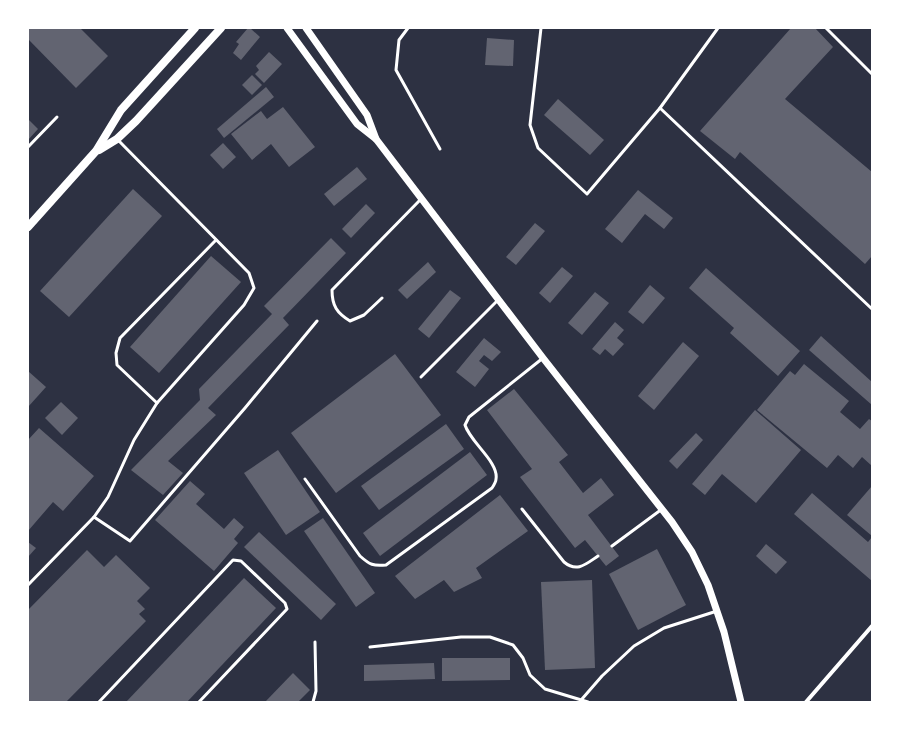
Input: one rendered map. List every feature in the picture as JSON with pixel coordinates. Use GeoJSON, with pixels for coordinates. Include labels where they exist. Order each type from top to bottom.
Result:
{"type":"FeatureCollection","features":[{"type":"Feature","properties":{"kind":"main road"},"geometry":{"type":"LineString","coordinates":[[29,223],[96,151],[121,110],[194,28]]}},
{"type":"Feature","properties":{"kind":"main road"},"geometry":{"type":"LineString","coordinates":[[96,151],[117,138],[136,121],[220,28]]}},
{"type":"Feature","properties":{"kind":"street"},"geometry":{"type":"LineString","coordinates":[[287,28],[357,124],[376,139],[498,300],[672,522],[692,552],[708,585],[724,632],[741,702]]}},
{"type":"Feature","properties":{"kind":"street"},"geometry":{"type":"LineString","coordinates":[[306,28],[367,115],[376,139]]}},
{"type":"Feature","properties":{"kind":"street"},"geometry":{"type":"LineString","coordinates":[[806,702],[872,626]]}},
{"type":"Feature","properties":{"kind":"lane"},"geometry":{"type":"LineString","coordinates":[[408,28],[399,40],[396,70],[440,150]]}},
{"type":"Feature","properties":{"kind":"lane"},"geometry":{"type":"LineString","coordinates":[[541,28],[530,125],[538,148],[587,194],[660,108],[718,28]]}},
{"type":"Feature","properties":{"kind":"lane"},"geometry":{"type":"LineString","coordinates":[[826,28],[872,74]]}},
{"type":"Feature","properties":{"kind":"lane"},"geometry":{"type":"LineString","coordinates":[[660,108],[872,309]]}},
{"type":"Feature","properties":{"kind":"lane"},"geometry":{"type":"LineString","coordinates":[[28,147],[57,117]]}},
{"type":"Feature","properties":{"kind":"lane"},"geometry":{"type":"LineString","coordinates":[[28,585],[94,517],[108,497],[134,440],[157,403],[244,305],[254,288],[248,273],[117,138]]}},
{"type":"Feature","properties":{"kind":"lane"},"geometry":{"type":"LineString","coordinates":[[382,298],[364,315],[350,322],[339,314],[332,300],[332,290],[421,198]]}},
{"type":"Feature","properties":{"kind":"lane"},"geometry":{"type":"LineString","coordinates":[[157,403],[117,365],[116,353],[120,338],[216,240]]}},
{"type":"Feature","properties":{"kind":"lane"},"geometry":{"type":"LineString","coordinates":[[421,377],[498,300]]}},
{"type":"Feature","properties":{"kind":"lane"},"geometry":{"type":"LineString","coordinates":[[94,517],[130,541],[245,408],[317,321]]}},
{"type":"Feature","properties":{"kind":"lane"},"geometry":{"type":"LineString","coordinates":[[305,479],[360,556],[367,563],[375,566],[386,564],[492,488],[496,480],[496,474],[492,464],[467,433],[465,426],[469,417],[543,358]]}},
{"type":"Feature","properties":{"kind":"lane"},"geometry":{"type":"LineString","coordinates":[[522,509],[569,567],[582,567],[598,556]]}},
{"type":"Feature","properties":{"kind":"lane"},"geometry":{"type":"LineString","coordinates":[[612,546],[662,509]]}},
{"type":"Feature","properties":{"kind":"lane"},"geometry":{"type":"LineString","coordinates":[[99,702],[233,560],[241,561],[285,603],[287,609],[199,702]]}},
{"type":"Feature","properties":{"kind":"lane"},"geometry":{"type":"LineString","coordinates":[[582,700],[602,676],[634,646],[664,628],[717,611]]}},
{"type":"Feature","properties":{"kind":"lane"},"geometry":{"type":"LineString","coordinates":[[370,647],[461,636],[490,637],[513,645],[522,658],[530,675],[545,688],[588,702]]}},
{"type":"Feature","properties":{"kind":"lane"},"geometry":{"type":"LineString","coordinates":[[313,702],[316,691],[315,642]]}},
{"type":"Feature","properties":{"kind":"building"},"geometry":{"type":"Polygon","coordinates":[[[28,28],[80,28],[108,56],[76,88],[28,39],[28,28]]]}},
{"type":"Feature","properties":{"kind":"building"},"geometry":{"type":"Polygon","coordinates":[[[248,28],[260,37],[241,60],[233,53],[239,44],[236,42],[248,28]]]}},
{"type":"Feature","properties":{"kind":"building"},"geometry":{"type":"Polygon","coordinates":[[[791,28],[815,28],[833,47],[785,99],[872,172],[872,256],[865,264],[740,152],[735,159],[700,131],[791,28]]]}},
{"type":"Feature","properties":{"kind":"building"},"geometry":{"type":"Polygon","coordinates":[[[487,38],[514,40],[513,66],[485,65],[487,38]]]}},
{"type":"Feature","properties":{"kind":"building"},"geometry":{"type":"Polygon","coordinates":[[[269,52],[282,64],[264,83],[255,74],[259,70],[256,66],[269,52]]]}},
{"type":"Feature","properties":{"kind":"building"},"geometry":{"type":"Polygon","coordinates":[[[252,75],[262,85],[252,95],[242,85],[252,75]]]}},
{"type":"Feature","properties":{"kind":"building"},"geometry":{"type":"Polygon","coordinates":[[[266,87],[274,97],[224,138],[217,129],[266,87]]]}},
{"type":"Feature","properties":{"kind":"building"},"geometry":{"type":"Polygon","coordinates":[[[558,99],[604,140],[590,155],[544,115],[558,99]]]}},
{"type":"Feature","properties":{"kind":"building"},"geometry":{"type":"Polygon","coordinates":[[[283,107],[315,147],[289,167],[271,144],[252,160],[231,134],[261,111],[267,119],[283,107]]]}},
{"type":"Feature","properties":{"kind":"building"},"geometry":{"type":"Polygon","coordinates":[[[28,119],[38,129],[28,140],[28,119]]]}},
{"type":"Feature","properties":{"kind":"building"},"geometry":{"type":"Polygon","coordinates":[[[223,143],[236,157],[223,169],[210,155],[223,143]]]}},
{"type":"Feature","properties":{"kind":"building"},"geometry":{"type":"Polygon","coordinates":[[[357,167],[367,179],[334,206],[324,194],[357,167]]]}},
{"type":"Feature","properties":{"kind":"building"},"geometry":{"type":"Polygon","coordinates":[[[133,189],[162,216],[69,317],[40,291],[133,189]]]}},
{"type":"Feature","properties":{"kind":"building"},"geometry":{"type":"Polygon","coordinates":[[[638,190],[673,218],[664,229],[645,214],[622,243],[605,229],[638,190]]]}},
{"type":"Feature","properties":{"kind":"building"},"geometry":{"type":"Polygon","coordinates":[[[366,204],[375,213],[351,238],[342,229],[366,204]]]}},
{"type":"Feature","properties":{"kind":"building"},"geometry":{"type":"Polygon","coordinates":[[[535,223],[545,231],[516,265],[506,257],[535,223]]]}},
{"type":"Feature","properties":{"kind":"building"},"geometry":{"type":"Polygon","coordinates":[[[331,238],[346,253],[283,318],[289,325],[208,408],[216,415],[168,461],[183,473],[163,495],[131,470],[200,400],[199,389],[272,314],[264,306],[331,238]]]}},
{"type":"Feature","properties":{"kind":"building"},"geometry":{"type":"Polygon","coordinates":[[[211,256],[241,282],[159,373],[130,347],[211,256]]]}},
{"type":"Feature","properties":{"kind":"building"},"geometry":{"type":"Polygon","coordinates":[[[428,262],[436,272],[407,299],[398,290],[428,262]]]}},
{"type":"Feature","properties":{"kind":"building"},"geometry":{"type":"Polygon","coordinates":[[[562,267],[573,276],[550,303],[539,293],[562,267]]]}},
{"type":"Feature","properties":{"kind":"building"},"geometry":{"type":"Polygon","coordinates":[[[706,268],[800,351],[778,376],[730,333],[734,328],[689,288],[706,268]]]}},
{"type":"Feature","properties":{"kind":"building"},"geometry":{"type":"Polygon","coordinates":[[[650,285],[665,298],[643,324],[628,312],[650,285]]]}},
{"type":"Feature","properties":{"kind":"building"},"geometry":{"type":"Polygon","coordinates":[[[450,290],[461,298],[429,338],[418,329],[450,290]]]}},
{"type":"Feature","properties":{"kind":"building"},"geometry":{"type":"Polygon","coordinates":[[[595,292],[609,303],[582,335],[568,323],[595,292]]]}},
{"type":"Feature","properties":{"kind":"building"},"geometry":{"type":"Polygon","coordinates":[[[615,322],[624,330],[617,338],[624,344],[613,356],[605,349],[600,355],[592,349],[615,322]]]}},
{"type":"Feature","properties":{"kind":"building"},"geometry":{"type":"Polygon","coordinates":[[[821,336],[872,382],[872,405],[809,350],[821,336]]]}},
{"type":"Feature","properties":{"kind":"building"},"geometry":{"type":"Polygon","coordinates":[[[484,338],[501,352],[492,361],[484,355],[479,361],[489,369],[475,387],[456,372],[484,338]]]}},
{"type":"Feature","properties":{"kind":"building"},"geometry":{"type":"Polygon","coordinates":[[[683,342],[699,356],[654,410],[638,396],[683,342]]]}},
{"type":"Feature","properties":{"kind":"building"},"geometry":{"type":"Polygon","coordinates":[[[395,354],[441,415],[336,493],[291,433],[395,354]]]}},
{"type":"Feature","properties":{"kind":"building"},"geometry":{"type":"Polygon","coordinates":[[[804,364],[849,401],[840,412],[860,429],[869,419],[872,421],[872,466],[862,457],[853,468],[838,455],[827,468],[757,410],[790,371],[795,375],[804,364]]]}},
{"type":"Feature","properties":{"kind":"building"},"geometry":{"type":"Polygon","coordinates":[[[28,371],[46,387],[28,407],[28,371]]]}},
{"type":"Feature","properties":{"kind":"building"},"geometry":{"type":"Polygon","coordinates":[[[514,389],[568,455],[559,462],[583,493],[601,478],[614,495],[588,515],[619,556],[606,566],[585,540],[575,548],[520,477],[532,469],[487,410],[514,389]]]}},
{"type":"Feature","properties":{"kind":"building"},"geometry":{"type":"Polygon","coordinates":[[[61,402],[78,418],[62,435],[45,418],[61,402]]]}},
{"type":"Feature","properties":{"kind":"building"},"geometry":{"type":"Polygon","coordinates":[[[755,410],[801,450],[756,503],[722,474],[705,495],[692,484],[755,410]]]}},
{"type":"Feature","properties":{"kind":"building"},"geometry":{"type":"Polygon","coordinates":[[[446,424],[464,449],[379,510],[361,486],[446,424]]]}},
{"type":"Feature","properties":{"kind":"building"},"geometry":{"type":"Polygon","coordinates":[[[39,428],[94,476],[63,511],[53,502],[28,531],[28,440],[39,428]]]}},
{"type":"Feature","properties":{"kind":"building"},"geometry":{"type":"Polygon","coordinates":[[[696,433],[703,440],[677,469],[669,461],[696,433]]]}},
{"type":"Feature","properties":{"kind":"building"},"geometry":{"type":"Polygon","coordinates":[[[278,450],[320,512],[286,535],[244,473],[278,450]]]}},
{"type":"Feature","properties":{"kind":"building"},"geometry":{"type":"Polygon","coordinates":[[[470,452],[487,475],[380,556],[363,533],[470,452]]]}},
{"type":"Feature","properties":{"kind":"building"},"geometry":{"type":"Polygon","coordinates":[[[190,481],[205,494],[196,504],[224,529],[234,518],[244,527],[234,539],[238,543],[214,571],[155,520],[190,481]]]}},
{"type":"Feature","properties":{"kind":"building"},"geometry":{"type":"Polygon","coordinates":[[[872,486],[872,536],[847,515],[872,486]]]}},
{"type":"Feature","properties":{"kind":"building"},"geometry":{"type":"Polygon","coordinates":[[[812,493],[868,542],[872,537],[872,581],[794,514],[812,493]]]}},
{"type":"Feature","properties":{"kind":"building"},"geometry":{"type":"Polygon","coordinates":[[[500,495],[528,531],[476,568],[482,578],[454,592],[444,580],[415,599],[395,576],[500,495]]]}},
{"type":"Feature","properties":{"kind":"building"},"geometry":{"type":"Polygon","coordinates":[[[323,518],[375,593],[356,607],[304,531],[323,518]]]}},
{"type":"Feature","properties":{"kind":"building"},"geometry":{"type":"Polygon","coordinates":[[[259,532],[336,604],[321,620],[244,547],[259,532]]]}},
{"type":"Feature","properties":{"kind":"building"},"geometry":{"type":"Polygon","coordinates":[[[28,542],[36,548],[28,557],[28,542]]]}},
{"type":"Feature","properties":{"kind":"building"},"geometry":{"type":"Polygon","coordinates":[[[766,544],[787,562],[776,574],[756,556],[766,544]]]}},
{"type":"Feature","properties":{"kind":"building"},"geometry":{"type":"Polygon","coordinates":[[[657,549],[686,605],[638,630],[609,574],[657,549]]]}},
{"type":"Feature","properties":{"kind":"building"},"geometry":{"type":"Polygon","coordinates":[[[87,550],[104,567],[116,555],[150,588],[137,601],[145,609],[139,614],[146,621],[66,702],[28,702],[28,610],[87,550]]]}},
{"type":"Feature","properties":{"kind":"building"},"geometry":{"type":"Polygon","coordinates":[[[244,578],[276,608],[187,702],[126,702],[244,578]]]}},
{"type":"Feature","properties":{"kind":"building"},"geometry":{"type":"Polygon","coordinates":[[[592,580],[595,668],[545,670],[541,582],[592,580]]]}},
{"type":"Feature","properties":{"kind":"building"},"geometry":{"type":"Polygon","coordinates":[[[442,658],[510,658],[510,680],[442,681],[442,658]]]}},
{"type":"Feature","properties":{"kind":"building"},"geometry":{"type":"Polygon","coordinates":[[[434,663],[435,679],[364,681],[364,665],[434,663]]]}},
{"type":"Feature","properties":{"kind":"building"},"geometry":{"type":"Polygon","coordinates":[[[293,673],[310,690],[298,702],[265,702],[293,673]]]}}]}
